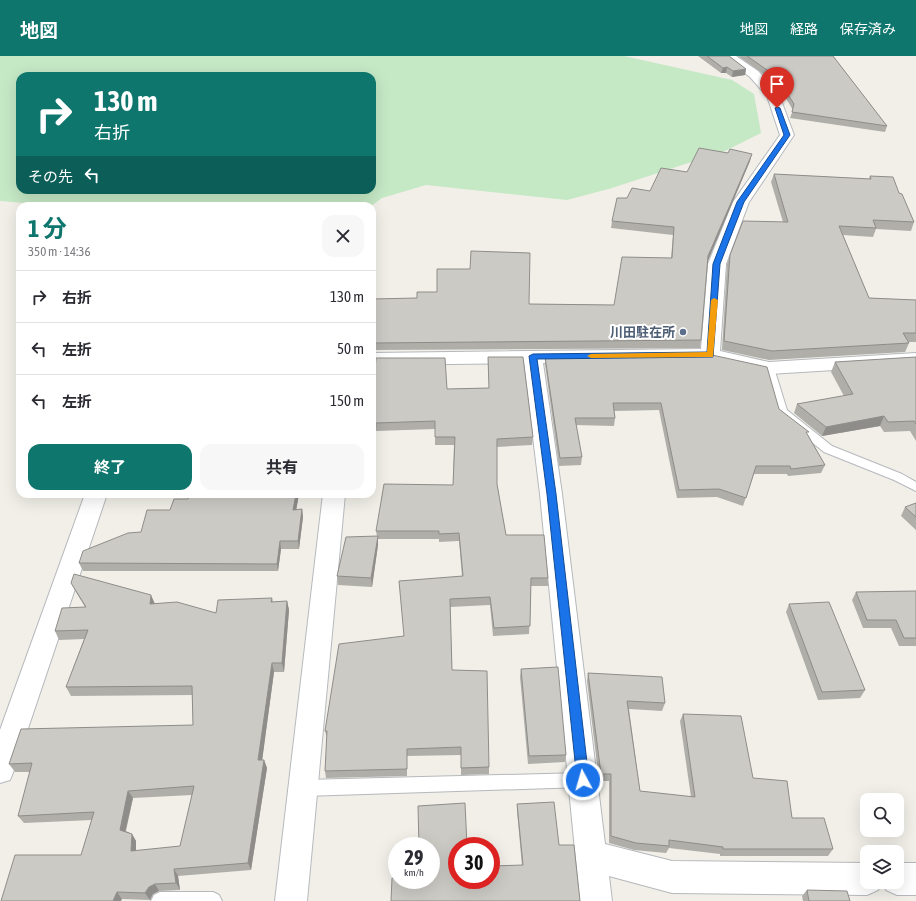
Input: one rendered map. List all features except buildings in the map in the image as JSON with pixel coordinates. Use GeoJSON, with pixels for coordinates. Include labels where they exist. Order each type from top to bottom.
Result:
{"type":"FeatureCollection","features":[{"type":"Feature","properties":{"kind":"street"},"geometry":{"type":"LineString","coordinates":[[710,355],[717,264],[740,202],[787,135],[773,95],[754,74],[728,56]]}},
{"type":"Feature","properties":{"kind":"street"},"geometry":{"type":"LineString","coordinates":[[376,359],[710,355],[769,368],[916,360]]}},
{"type":"Feature","properties":{"kind":"street"},"geometry":{"type":"LineString","coordinates":[[533,356],[551,494],[596,901]]}},
{"type":"Feature","properties":{"kind":"street"},"geometry":{"type":"LineString","coordinates":[[0,770],[95,498]]}},
{"type":"Feature","properties":{"kind":"street"},"geometry":{"type":"LineString","coordinates":[[291,901],[334,498]]}},
{"type":"Feature","properties":{"kind":"street"},"geometry":{"type":"LineString","coordinates":[[591,856],[672,878],[860,879]]}},
{"type":"Feature","properties":{"kind":"street"},"geometry":{"type":"LineString","coordinates":[[904,879],[916,879]]}},
{"type":"Feature","properties":{"kind":"lane"},"geometry":{"type":"LineString","coordinates":[[769,368],[782,412],[828,449],[898,477],[916,488]]}},
{"type":"Feature","properties":{"kind":"lane"},"geometry":{"type":"LineString","coordinates":[[304,788],[583,780]]}},
{"type":"Feature","properties":{"kind":"lane"},"geometry":{"type":"LineString","coordinates":[[160,901],[213,901]]}},
{"type":"Feature","properties":{"kind":"green space"},"geometry":{"type":"Polygon","coordinates":[[[0,56],[624,56],[732,80],[754,94],[761,133],[725,151],[612,188],[567,200],[426,185],[382,198],[376,202],[16,202],[0,201],[0,56]]]}},
{"type":"Feature","properties":{"kind":"slow traffic"},"geometry":{"type":"LineString","coordinates":[[591,356],[710,355],[714,300]]}},
{"type":"Feature","properties":{"kind":"place","name":"川田駐在所"},"geometry":{"type":"Point","coordinates":[683,332]}},
{"type":"Feature","properties":{"kind":"route"},"geometry":{"type":"LineString","coordinates":[[583,780],[551,494],[533,356],[710,355],[717,264],[740,202],[787,135],[777,108]]}}]}
